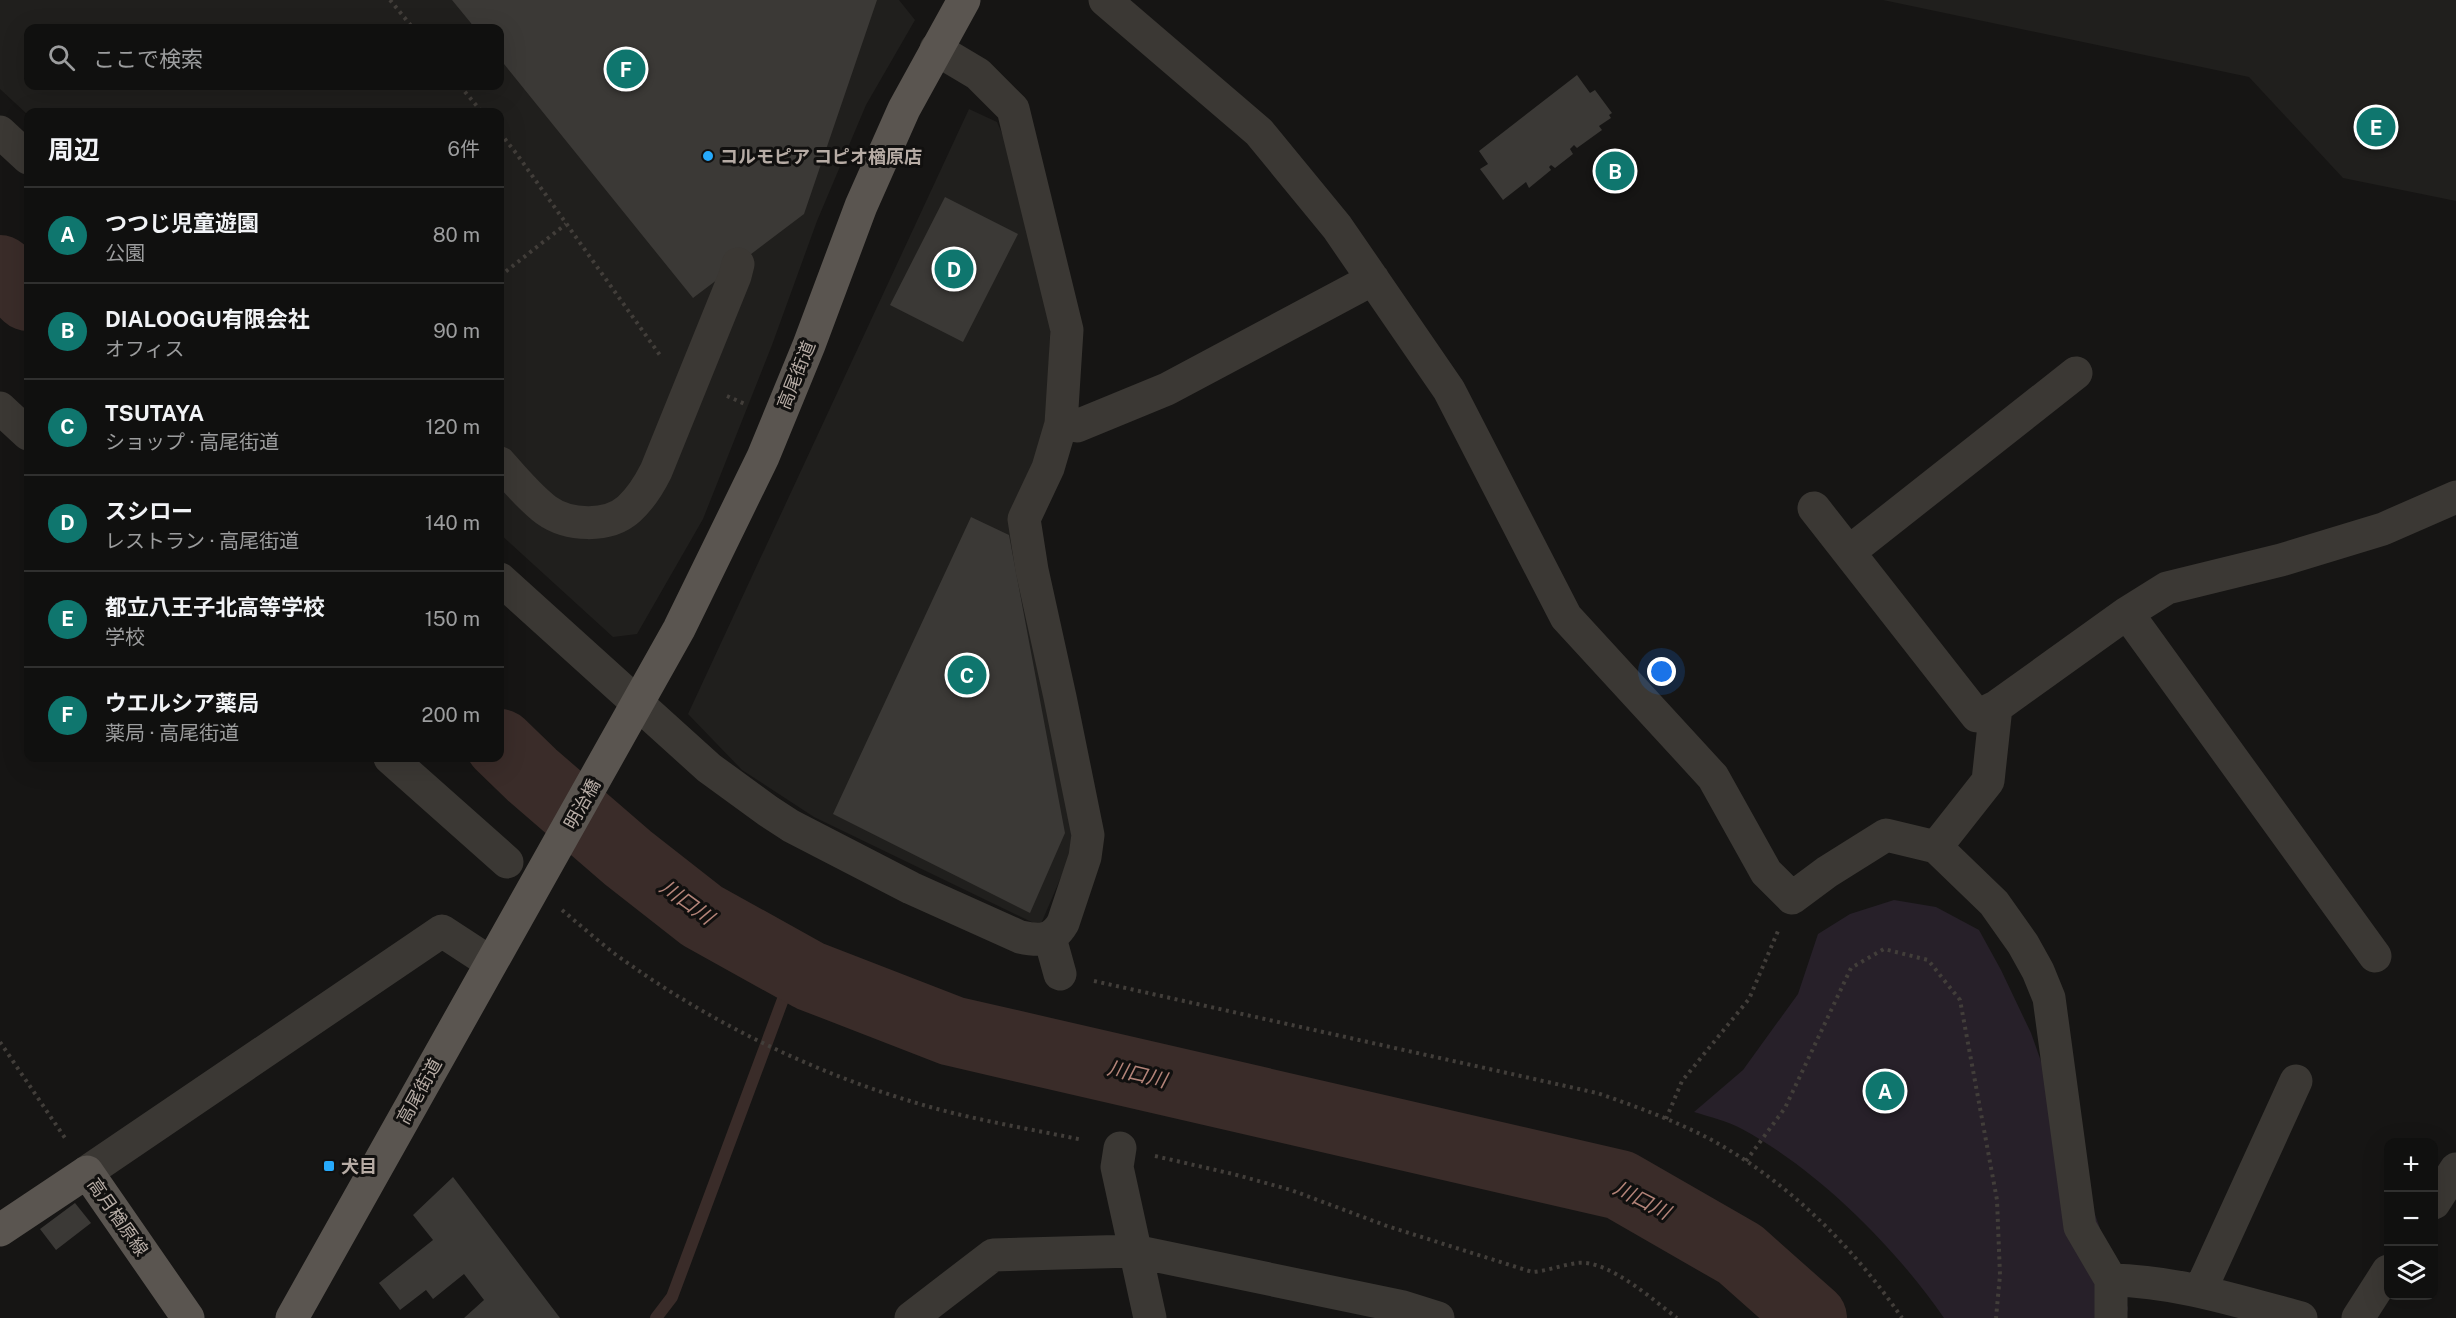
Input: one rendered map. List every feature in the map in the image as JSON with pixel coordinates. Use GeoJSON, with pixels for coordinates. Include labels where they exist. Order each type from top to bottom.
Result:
{"type":"FeatureCollection","features":[{"type":"Feature","properties":{"kind":"main road","name":"高尾街道"},"geometry":{"type":"LineString","coordinates":[[616,744],[679,629],[750,487],[861,206],[904,109],[964,0]]}},
{"type":"Feature","properties":{"kind":"main road","name":"明治橋"},"geometry":{"type":"LineString","coordinates":[[541,876],[616,744]]}},
{"type":"Feature","properties":{"kind":"main road","name":"高尾街道"},"geometry":{"type":"LineString","coordinates":[[292,1318],[541,876]]}},
{"type":"Feature","properties":{"kind":"main road","name":"高月楢原線"},"geometry":{"type":"LineString","coordinates":[[0,1230],[87,1172],[188,1318]]}},
{"type":"Feature","properties":{"kind":"street"},"geometry":{"type":"LineString","coordinates":[[1105,0],[1259,132],[1337,227],[1449,390],[1566,617],[1713,777],[1766,872],[1792,898],[1827,872],[1887,835],[1936,847],[1994,903],[2023,944],[2038,971],[2049,998],[2080,1227],[2111,1280],[2111,1318]]}},
{"type":"Feature","properties":{"kind":"street"},"geometry":{"type":"LineString","coordinates":[[504,583],[709,768],[791,826],[911,888],[1020,937],[1036,940],[1050,938],[1058,933],[1088,845],[1060,697],[1032,570],[1024,519],[1048,468],[1061,424],[1067,330],[1013,109],[978,74],[936,49]]}},
{"type":"Feature","properties":{"kind":"street"},"geometry":{"type":"LineString","coordinates":[[0,132],[24,154]]}},
{"type":"Feature","properties":{"kind":"street"},"geometry":{"type":"LineString","coordinates":[[504,468],[547,510],[566,521],[603,521],[628,511],[645,492],[656,471],[738,264]]}},
{"type":"Feature","properties":{"kind":"street"},"geometry":{"type":"LineString","coordinates":[[1061,424],[1077,426],[1167,389],[1373,279]]}},
{"type":"Feature","properties":{"kind":"street"},"geometry":{"type":"LineString","coordinates":[[1849,552],[2076,373]]}},
{"type":"Feature","properties":{"kind":"street"},"geometry":{"type":"LineString","coordinates":[[0,408],[24,430]]}},
{"type":"Feature","properties":{"kind":"street"},"geometry":{"type":"LineString","coordinates":[[1814,508],[1977,716],[1996,707],[2127,613],[2167,588],[2281,560],[2383,529],[2456,497]]}},
{"type":"Feature","properties":{"kind":"street"},"geometry":{"type":"LineString","coordinates":[[2127,613],[2375,956]]}},
{"type":"Feature","properties":{"kind":"street"},"geometry":{"type":"LineString","coordinates":[[1936,847],[1988,781],[1996,707]]}},
{"type":"Feature","properties":{"kind":"street"},"geometry":{"type":"LineString","coordinates":[[394,762],[507,862]]}},
{"type":"Feature","properties":{"kind":"street"},"geometry":{"type":"LineString","coordinates":[[87,1172],[442,932],[491,963]]}},
{"type":"Feature","properties":{"kind":"street"},"geometry":{"type":"LineString","coordinates":[[1050,938],[1060,974]]}},
{"type":"Feature","properties":{"kind":"street"},"geometry":{"type":"LineString","coordinates":[[2199,1291],[2296,1081]]}},
{"type":"Feature","properties":{"kind":"street"},"geometry":{"type":"LineString","coordinates":[[1120,1148],[1117,1167],[1150,1318]]}},
{"type":"Feature","properties":{"kind":"street"},"geometry":{"type":"LineString","coordinates":[[2438,1196],[2456,1169]]}},
{"type":"Feature","properties":{"kind":"street"},"geometry":{"type":"LineString","coordinates":[[911,1318],[993,1255],[1134,1251],[1403,1306],[1438,1318]]}},
{"type":"Feature","properties":{"kind":"street"},"geometry":{"type":"LineString","coordinates":[[2358,1318],[2384,1277]]}},
{"type":"Feature","properties":{"kind":"street"},"geometry":{"type":"LineString","coordinates":[[2111,1280],[2142,1281],[2199,1291],[2301,1318]]}},
{"type":"Feature","properties":{"kind":"path"},"geometry":{"type":"LineString","coordinates":[[390,0],[410,24]]}},
{"type":"Feature","properties":{"kind":"path"},"geometry":{"type":"LineString","coordinates":[[463,90],[479,108]]}},
{"type":"Feature","properties":{"kind":"path"},"geometry":{"type":"LineString","coordinates":[[504,139],[664,361]]}},
{"type":"Feature","properties":{"kind":"path"},"geometry":{"type":"LineString","coordinates":[[504,273],[566,224]]}},
{"type":"Feature","properties":{"kind":"path"},"geometry":{"type":"LineString","coordinates":[[718,392],[779,418]]}},
{"type":"Feature","properties":{"kind":"path"},"geometry":{"type":"LineString","coordinates":[[541,876],[614,953],[727,1026],[779,1051],[911,1102],[964,1116],[1233,1174],[1291,1190],[1387,1226],[1532,1272],[1550,1271],[1578,1263],[1597,1264],[1646,1294],[1677,1318]]}},
{"type":"Feature","properties":{"kind":"path"},"geometry":{"type":"LineString","coordinates":[[1666,1119],[1682,1081],[1749,999],[1792,898]]}},
{"type":"Feature","properties":{"kind":"path"},"geometry":{"type":"LineString","coordinates":[[1746,1161],[1785,1108],[1851,968],[1884,949],[1928,960],[1960,1000],[1997,1200],[2000,1275],[1996,1318]]}},
{"type":"Feature","properties":{"kind":"path"},"geometry":{"type":"LineString","coordinates":[[1060,974],[1597,1093],[1666,1119],[1708,1138],[1746,1161],[1806,1208],[1861,1263],[1902,1318]]}},
{"type":"Feature","properties":{"kind":"path"},"geometry":{"type":"LineString","coordinates":[[0,1042],[87,1172]]}},
{"type":"Feature","properties":{"kind":"shaded area"},"geometry":{"type":"Polygon","coordinates":[[[0,0],[899,0],[915,20],[866,105],[817,221],[772,345],[703,519],[637,634],[613,637],[504,538],[504,108],[24,108],[24,111],[0,89],[0,0]]]}},
{"type":"Feature","properties":{"kind":"shaded area"},"geometry":{"type":"Polygon","coordinates":[[[1883,0],[2456,0],[2456,201],[2343,178],[2249,77],[1883,0]]]}},
{"type":"Feature","properties":{"kind":"shaded area"},"geometry":{"type":"Polygon","coordinates":[[[969,109],[997,122],[1018,169],[1051,311],[1047,414],[1021,515],[1077,840],[1040,926],[814,817],[742,770],[688,714],[969,109]]]}},
{"type":"Feature","properties":{"kind":"shaded area"},"geometry":{"type":"Polygon","coordinates":[[[1894,900],[1936,907],[1979,930],[2031,1033],[2128,1308],[2126,1318],[1944,1318],[1879,1238],[1826,1188],[1799,1166],[1742,1129],[1725,1121],[1694,1112],[1743,1070],[1798,994],[1818,934],[1850,914],[1894,900]]]}},
{"type":"Feature","properties":{"kind":"building"},"geometry":{"type":"Polygon","coordinates":[[[452,0],[877,0],[804,214],[693,298],[504,64],[504,24],[472,24],[452,0]]]}},
{"type":"Feature","properties":{"kind":"building"},"geometry":{"type":"Polygon","coordinates":[[[1577,75],[1590,93],[1595,90],[1612,113],[1609,115],[1611,118],[1599,126],[1602,130],[1577,148],[1574,145],[1570,149],[1573,154],[1555,168],[1551,165],[1549,167],[1551,170],[1529,188],[1526,182],[1503,200],[1480,169],[1488,164],[1479,151],[1577,75]]]}},
{"type":"Feature","properties":{"kind":"building"},"geometry":{"type":"Polygon","coordinates":[[[945,197],[1018,234],[963,342],[890,305],[945,197]]]}},
{"type":"Feature","properties":{"kind":"building"},"geometry":{"type":"Polygon","coordinates":[[[971,517],[1009,535],[1065,833],[1030,913],[833,814],[971,517]]]}},
{"type":"Feature","properties":{"kind":"building"},"geometry":{"type":"Polygon","coordinates":[[[453,1177],[560,1318],[464,1318],[484,1300],[464,1274],[433,1299],[426,1290],[400,1310],[379,1283],[433,1240],[413,1215],[453,1177]]]}},
{"type":"Feature","properties":{"kind":"building"},"geometry":{"type":"Polygon","coordinates":[[[75,1203],[91,1223],[56,1250],[40,1229],[75,1203]]]}},
{"type":"Feature","properties":{"kind":"waterway","name":"川口川"},"geometry":{"type":"LineString","coordinates":[[0,270],[24,292]]}},
{"type":"Feature","properties":{"kind":"waterway","name":"川口川"},"geometry":{"type":"LineString","coordinates":[[504,748],[628,858],[702,916],[810,976],[952,1031],[1620,1185],[1740,1254],[1812,1318]]}},
{"type":"Feature","properties":{"kind":"waterway"},"geometry":{"type":"LineString","coordinates":[[656,1318],[672,1297],[795,967]]}},
{"type":"Feature","properties":{"kind":"place","name":"ウエルシア薬局"},"geometry":{"type":"Point","coordinates":[626,69]}},
{"type":"Feature","properties":{"kind":"place","name":"都立八王子北高等学校"},"geometry":{"type":"Point","coordinates":[2376,127]}},
{"type":"Feature","properties":{"kind":"place","name":"コルモピア コピオ楢原店"},"geometry":{"type":"Point","coordinates":[708,156]}},
{"type":"Feature","properties":{"kind":"place","name":"DIALOOGU有限会社"},"geometry":{"type":"Point","coordinates":[1615,171]}},
{"type":"Feature","properties":{"kind":"place","name":"スシロー"},"geometry":{"type":"Point","coordinates":[954,269]}},
{"type":"Feature","properties":{"kind":"place","name":"TSUTAYA"},"geometry":{"type":"Point","coordinates":[967,675]}},
{"type":"Feature","properties":{"kind":"place","name":"つつじ児童遊園"},"geometry":{"type":"Point","coordinates":[1885,1091]}},
{"type":"Feature","properties":{"kind":"place","name":"犬目"},"geometry":{"type":"Point","coordinates":[329,1166]}}]}
